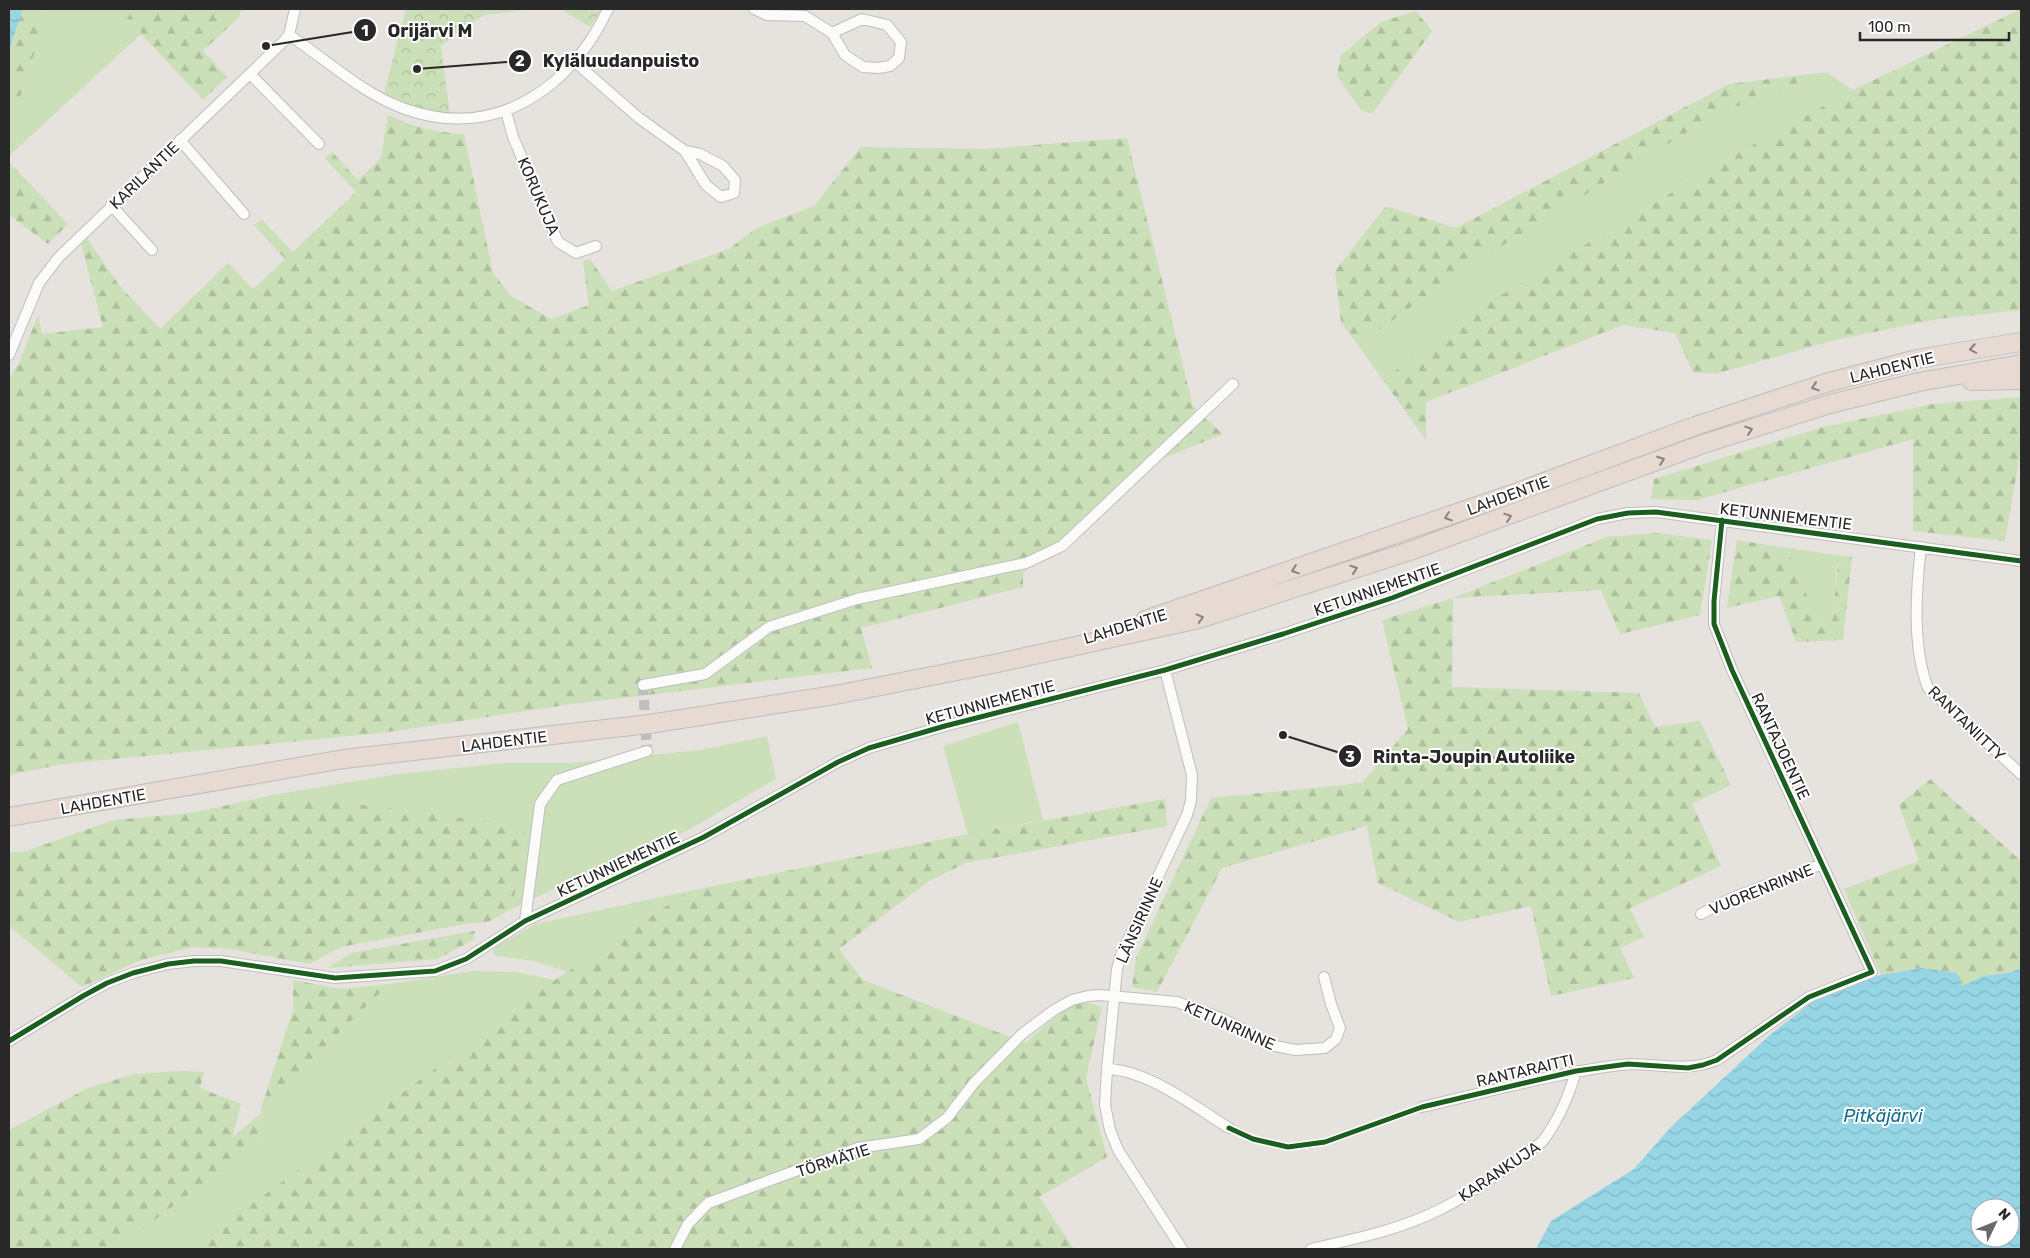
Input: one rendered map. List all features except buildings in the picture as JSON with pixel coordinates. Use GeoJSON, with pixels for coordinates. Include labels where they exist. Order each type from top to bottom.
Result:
{"type":"FeatureCollection","features":[{"type":"Feature","properties":{"kind":"highway","name":"LAHDENTIE"},"geometry":{"type":"LineString","coordinates":[[998,663],[1192,605],[1512,494],[1695,426],[1826,383],[1918,359],[2021,342]]}},
{"type":"Feature","properties":{"kind":"highway","name":"LAHDENTIE"},"geometry":{"type":"LineString","coordinates":[[9,817],[344,759],[649,724],[815,698],[998,663],[1199,619],[1410,551],[1712,442],[1830,404],[1919,382],[2021,364]]}},
{"type":"Feature","properties":{"kind":"highway"},"geometry":{"type":"LineString","coordinates":[[1919,382],[2021,380]]}},
{"type":"Feature","properties":{"kind":"street"},"geometry":{"type":"LineString","coordinates":[[295,9],[289,35],[333,68],[369,91],[404,108],[432,116],[469,119],[506,111],[536,96],[575,62],[588,47],[608,9]]}},
{"type":"Feature","properties":{"kind":"street"},"geometry":{"type":"LineString","coordinates":[[754,9],[767,15],[805,16],[832,33],[845,55],[863,67],[878,68],[890,66],[899,58],[900,42],[888,25],[862,19],[832,33]]}},
{"type":"Feature","properties":{"kind":"street","name":"KARILANTIE"},"geometry":{"type":"LineString","coordinates":[[9,355],[38,283],[59,258],[289,35]]}},
{"type":"Feature","properties":{"kind":"street"},"geometry":{"type":"LineString","coordinates":[[575,62],[640,118],[685,151],[706,185],[721,197],[734,193],[735,180],[723,166],[700,154],[685,151]]}},
{"type":"Feature","properties":{"kind":"street"},"geometry":{"type":"LineString","coordinates":[[250,74],[319,144]]}},
{"type":"Feature","properties":{"kind":"street","name":"KORUKUJA"},"geometry":{"type":"LineString","coordinates":[[506,111],[514,137],[558,242],[576,253],[596,246]]}},
{"type":"Feature","properties":{"kind":"street"},"geometry":{"type":"LineString","coordinates":[[180,140],[244,214]]}},
{"type":"Feature","properties":{"kind":"street"},"geometry":{"type":"LineString","coordinates":[[112,205],[152,250]]}},
{"type":"Feature","properties":{"kind":"street"},"geometry":{"type":"LineString","coordinates":[[643,685],[705,674],[769,628],[857,599],[1026,563],[1062,546],[1233,384]]}},
{"type":"Feature","properties":{"kind":"street","name":"KETUNNIEMENTIE"},"geometry":{"type":"LineString","coordinates":[[9,1041],[107,983],[133,973],[168,964],[194,961],[221,961],[335,978],[435,971],[466,959],[525,921],[704,837],[838,762],[869,748],[946,726],[1166,670],[1283,634],[1392,598],[1597,519],[1628,513],[1656,512],[2021,561]]}},
{"type":"Feature","properties":{"kind":"street","name":"RANTAJOENTIE"},"geometry":{"type":"LineString","coordinates":[[1722,520],[1714,601],[1714,624],[1732,670],[1872,972]]}},
{"type":"Feature","properties":{"kind":"street","name":"RANTANIITTY"},"geometry":{"type":"LineString","coordinates":[[1921,547],[1916,601],[1920,658],[1923,676],[1928,688],[2021,774]]}},
{"type":"Feature","properties":{"kind":"street","name":"LÄNSIRINNE"},"geometry":{"type":"LineString","coordinates":[[1166,670],[1192,775],[1191,801],[1188,815],[1121,956],[1117,969],[1106,1069],[1105,1105],[1112,1137],[1118,1150],[1182,1249]]}},
{"type":"Feature","properties":{"kind":"street"},"geometry":{"type":"LineString","coordinates":[[525,921],[540,804],[557,780],[648,751]]}},
{"type":"Feature","properties":{"kind":"street","name":"VUORENRINNE"},"geometry":{"type":"LineString","coordinates":[[1701,914],[1732,898],[1822,864]]}},
{"type":"Feature","properties":{"kind":"street","name":"RANTARAITTI"},"geometry":{"type":"LineString","coordinates":[[1422,1107],[1576,1071],[1628,1064],[1688,1068],[1704,1066],[1717,1060],[1809,997],[1872,972]]}},
{"type":"Feature","properties":{"kind":"street","name":"KETUNRINNE"},"geometry":{"type":"LineString","coordinates":[[1114,996],[1177,1002],[1224,1019],[1275,1046],[1296,1050],[1325,1048],[1336,1039],[1340,1028],[1324,977]]}},
{"type":"Feature","properties":{"kind":"street","name":"TÖRMÄTIE"},"geometry":{"type":"LineString","coordinates":[[675,1249],[688,1224],[708,1203],[858,1148],[919,1139],[947,1118],[974,1083],[1022,1034],[1054,1010],[1072,1000],[1088,996],[1114,996]]}},
{"type":"Feature","properties":{"kind":"street"},"geometry":{"type":"LineString","coordinates":[[1106,1069],[1116,1069],[1136,1075],[1166,1088],[1229,1128]]}},
{"type":"Feature","properties":{"kind":"street","name":"KARANKUJA"},"geometry":{"type":"LineString","coordinates":[[1311,1249],[1417,1220],[1465,1196],[1542,1142],[1551,1132],[1571,1091],[1576,1071]]}},
{"type":"Feature","properties":{"kind":"green space"},"geometry":{"type":"Polygon","coordinates":[[[23,9],[47,9],[9,131],[9,50],[23,9]]]}},
{"type":"Feature","properties":{"kind":"green space"},"geometry":{"type":"Polygon","coordinates":[[[47,9],[111,9],[110,18],[139,20],[141,34],[9,156],[9,131],[47,9]]]}},
{"type":"Feature","properties":{"kind":"green space"},"geometry":{"type":"Polygon","coordinates":[[[111,9],[242,9],[238,18],[203,51],[227,77],[203,100],[141,34],[139,20],[109,18],[111,9]]]}},
{"type":"Feature","properties":{"kind":"green space"},"geometry":{"type":"Polygon","coordinates":[[[406,9],[532,9],[484,15],[441,45],[450,115],[412,107],[384,93],[406,9]]]}},
{"type":"Feature","properties":{"kind":"green space"},"geometry":{"type":"Polygon","coordinates":[[[561,9],[602,9],[590,27],[561,9]]]}},
{"type":"Feature","properties":{"kind":"green space"},"geometry":{"type":"Polygon","coordinates":[[[2021,9],[2021,310],[1938,319],[1835,340],[1715,374],[1693,372],[1675,333],[1623,325],[1426,402],[1426,440],[1383,380],[1483,306],[1736,154],[1853,90],[2021,9]]]}},
{"type":"Feature","properties":{"kind":"green space"},"geometry":{"type":"Polygon","coordinates":[[[1416,11],[1432,31],[1372,114],[1361,110],[1337,76],[1341,55],[1381,22],[1416,11]]]}},
{"type":"Feature","properties":{"kind":"green space"},"geometry":{"type":"Polygon","coordinates":[[[1826,72],[1853,90],[1736,154],[1483,306],[1383,380],[1358,345],[1469,266],[1715,115],[1826,72]]]}},
{"type":"Feature","properties":{"kind":"green space"},"geometry":{"type":"Polygon","coordinates":[[[1826,72],[1715,115],[1469,266],[1358,345],[1341,322],[1335,271],[1386,206],[1456,228],[1729,84],[1826,72]]]}},
{"type":"Feature","properties":{"kind":"green space"},"geometry":{"type":"Polygon","coordinates":[[[388,115],[425,129],[464,134],[493,273],[511,296],[551,319],[589,305],[583,261],[590,259],[612,291],[729,249],[757,228],[814,206],[861,147],[985,149],[1127,138],[1193,406],[1223,434],[1149,464],[1023,573],[1023,587],[861,628],[872,668],[572,704],[381,733],[63,764],[9,775],[9,379],[19,363],[38,315],[42,334],[103,327],[81,244],[87,238],[119,285],[160,329],[228,263],[253,289],[285,259],[254,225],[261,219],[293,252],[356,192],[325,158],[332,152],[358,180],[381,158],[388,115]]]}},
{"type":"Feature","properties":{"kind":"green space"},"geometry":{"type":"Polygon","coordinates":[[[9,162],[68,224],[48,244],[9,215],[9,162]]]}},
{"type":"Feature","properties":{"kind":"green space"},"geometry":{"type":"Polygon","coordinates":[[[2021,397],[2021,447],[2005,541],[1913,531],[1913,439],[1697,500],[1651,499],[1654,479],[1823,427],[1933,404],[2021,397]]]}},
{"type":"Feature","properties":{"kind":"green space"},"geometry":{"type":"Polygon","coordinates":[[[1656,533],[1712,540],[1700,615],[1620,634],[1601,590],[1453,598],[1607,537],[1656,533]]]}},
{"type":"Feature","properties":{"kind":"green space"},"geometry":{"type":"Polygon","coordinates":[[[1737,540],[1787,548],[1819,624],[1832,623],[1838,564],[1852,557],[1843,640],[1796,642],[1779,596],[1727,608],[1737,540]]]}},
{"type":"Feature","properties":{"kind":"green space"},"geometry":{"type":"Polygon","coordinates":[[[1787,548],[1852,557],[1837,564],[1832,623],[1819,624],[1787,548]]]}},
{"type":"Feature","properties":{"kind":"green space"},"geometry":{"type":"Polygon","coordinates":[[[1453,598],[1452,687],[1639,693],[1655,727],[1700,721],[1731,785],[1692,804],[1721,866],[1630,908],[1644,937],[1620,948],[1634,978],[1551,996],[1531,906],[1459,922],[1378,883],[1367,826],[1222,868],[1157,992],[1132,987],[1136,958],[1211,798],[1362,783],[1408,729],[1382,620],[1453,598]]]}},
{"type":"Feature","properties":{"kind":"green space"},"geometry":{"type":"Polygon","coordinates":[[[1018,722],[1043,820],[968,834],[943,746],[1018,722]]]}},
{"type":"Feature","properties":{"kind":"green space"},"geometry":{"type":"Polygon","coordinates":[[[767,736],[776,779],[681,834],[567,882],[512,909],[527,826],[278,794],[398,774],[505,763],[570,763],[701,750],[767,736]]]}},
{"type":"Feature","properties":{"kind":"green space"},"geometry":{"type":"Polygon","coordinates":[[[1930,779],[2021,861],[2021,969],[1983,976],[1962,986],[1957,973],[1921,968],[1881,975],[1844,889],[1919,861],[1899,805],[1930,779]]]}},
{"type":"Feature","properties":{"kind":"green space"},"geometry":{"type":"Polygon","coordinates":[[[278,794],[527,826],[512,909],[488,922],[470,923],[341,947],[309,964],[229,949],[193,947],[138,961],[82,987],[9,926],[9,852],[23,852],[114,820],[191,813],[278,794]]]}},
{"type":"Feature","properties":{"kind":"green space"},"geometry":{"type":"Polygon","coordinates":[[[1165,799],[1167,826],[966,863],[929,881],[839,949],[863,980],[1026,1043],[1052,1019],[1068,1008],[1085,1003],[1102,1007],[1086,1078],[1107,1157],[1039,1197],[1074,1249],[191,1249],[555,980],[689,891],[968,834],[1165,799]]]}},
{"type":"Feature","properties":{"kind":"green space"},"geometry":{"type":"Polygon","coordinates":[[[689,891],[567,972],[536,961],[495,956],[493,951],[497,946],[535,924],[689,891]]]}},
{"type":"Feature","properties":{"kind":"green space"},"geometry":{"type":"Polygon","coordinates":[[[475,931],[473,940],[437,959],[328,968],[351,953],[475,931]]]}},
{"type":"Feature","properties":{"kind":"green space"},"geometry":{"type":"Polygon","coordinates":[[[473,971],[515,972],[555,980],[192,1249],[115,1249],[257,1144],[261,1109],[389,984],[473,971]]]}},
{"type":"Feature","properties":{"kind":"green space"},"geometry":{"type":"Polygon","coordinates":[[[293,980],[341,989],[389,984],[261,1109],[293,1009],[293,980]]]}},
{"type":"Feature","properties":{"kind":"green space"},"geometry":{"type":"Polygon","coordinates":[[[180,1071],[204,1072],[200,1088],[241,1104],[232,1138],[260,1114],[257,1144],[115,1249],[9,1249],[9,1130],[88,1088],[134,1074],[180,1071]]]}},
{"type":"Feature","properties":{"kind":"water"},"geometry":{"type":"Polygon","coordinates":[[[9,9],[23,9],[9,50],[9,9]]]}},
{"type":"Feature","properties":{"kind":"water","name":"Pitkäjärvi"},"geometry":{"type":"Polygon","coordinates":[[[1921,968],[1957,973],[1962,986],[1983,976],[2021,969],[2021,1249],[1536,1249],[1551,1221],[1634,1169],[1669,1129],[1771,1034],[1821,995],[1881,975],[1921,968]]]}},
{"type":"Feature","properties":{"kind":"tunnel"},"geometry":{"type":"LineString","coordinates":[[643,685],[647,751]]}},
{"type":"Feature","properties":{"kind":"cycle path"},"geometry":{"type":"LineString","coordinates":[[9,1041],[107,983],[133,973],[168,964],[194,961],[221,961],[335,978],[435,971],[466,959],[525,921],[704,837],[838,762],[869,748],[945,726],[1165,670],[1283,634],[1392,598],[1597,519],[1628,513],[1656,512],[2021,561]]}},
{"type":"Feature","properties":{"kind":"cycle path"},"geometry":{"type":"LineString","coordinates":[[1229,1128],[1253,1139],[1288,1147],[1325,1142],[1422,1107],[1576,1071],[1628,1064],[1688,1068],[1703,1065],[1717,1060],[1809,997],[1872,972],[1732,670],[1714,624],[1714,601],[1722,520]]}},
{"type":"Feature","properties":{"kind":"place","name":"Orijärvi M"},"geometry":{"type":"Point","coordinates":[266,46]}},
{"type":"Feature","properties":{"kind":"place","name":"Kyläluudanpuisto"},"geometry":{"type":"Point","coordinates":[417,69]}},
{"type":"Feature","properties":{"kind":"place","name":"Rinta-Joupin Autoliike"},"geometry":{"type":"Point","coordinates":[1283,735]}}]}
